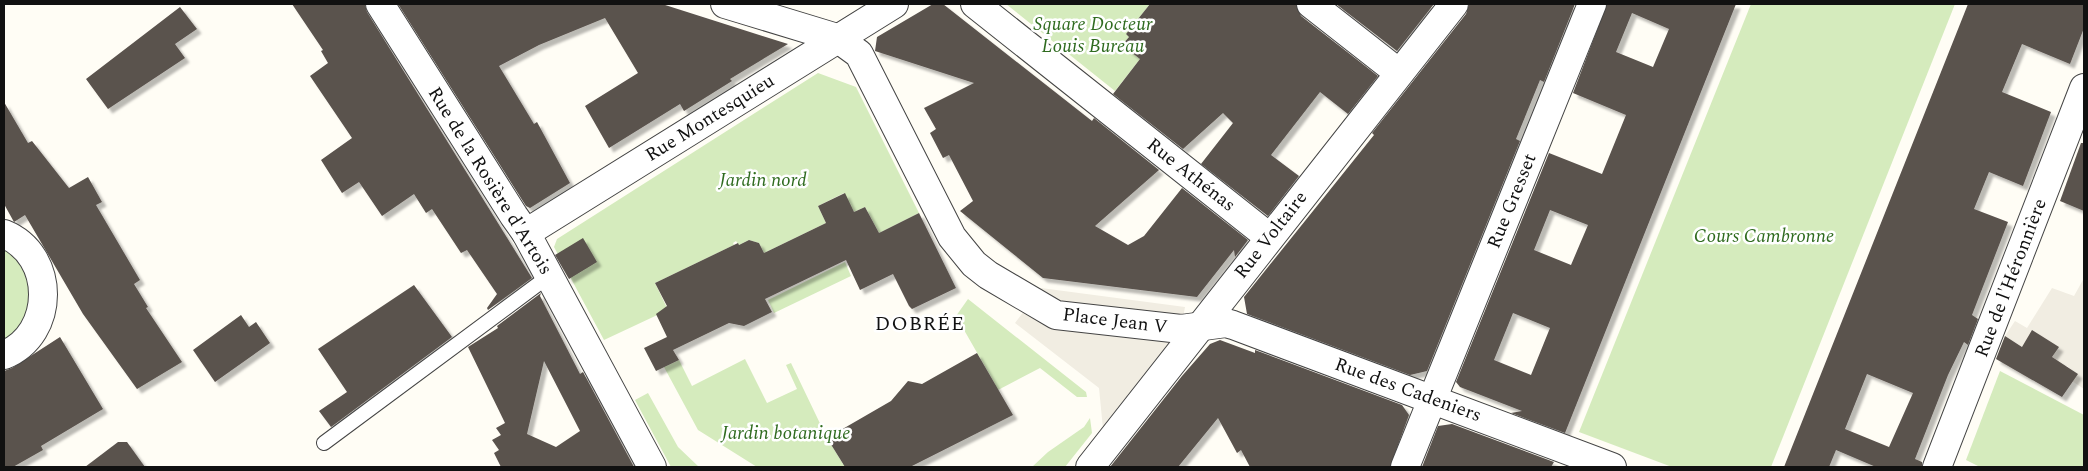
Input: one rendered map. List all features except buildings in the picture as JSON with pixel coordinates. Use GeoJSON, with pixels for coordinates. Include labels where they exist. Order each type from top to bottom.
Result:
{"type":"FeatureCollection","features":[{"type":"Feature","properties":{"kind":"street","name":"Rue de la Rosière d'Artois"},"geometry":{"type":"LineString","coordinates":[[380,4],[508,208],[526,233],[652,467]]}},
{"type":"Feature","properties":{"kind":"street","name":"Place Jean V"},"geometry":{"type":"LineString","coordinates":[[725,4],[837,38],[859,54],[952,237],[974,264],[1056,315],[1162,328],[1181,329],[1202,326]]}},
{"type":"Feature","properties":{"kind":"street","name":"Rue Montesquieu"},"geometry":{"type":"LineString","coordinates":[[526,233],[894,4]]}},
{"type":"Feature","properties":{"kind":"street","name":"Rue Athénas"},"geometry":{"type":"LineString","coordinates":[[975,4],[1269,237]]}},
{"type":"Feature","properties":{"kind":"street"},"geometry":{"type":"LineString","coordinates":[[1313,4],[1400,73]]}},
{"type":"Feature","properties":{"kind":"street","name":"Rue Voltaire"},"geometry":{"type":"LineString","coordinates":[[1090,467],[1454,4]]}},
{"type":"Feature","properties":{"kind":"street","name":"Rue Gresset"},"geometry":{"type":"LineString","coordinates":[[1405,467],[1592,4]]}},
{"type":"Feature","properties":{"kind":"street","name":"Rue de l'Héronnière"},"geometry":{"type":"LineString","coordinates":[[1937,467],[2084,88]]}},
{"type":"Feature","properties":{"kind":"street"},"geometry":{"type":"LineString","coordinates":[[4,234],[24,247],[37,264],[44,284],[44,305],[37,325],[24,343],[4,356]]}},
{"type":"Feature","properties":{"kind":"street","name":"Rue des Cadeniers"},"geometry":{"type":"LineString","coordinates":[[1202,326],[1226,323],[1233,325],[1612,467]]}},
{"type":"Feature","properties":{"kind":"lane"},"geometry":{"type":"LineString","coordinates":[[324,443],[549,276]]}},
{"type":"Feature","properties":{"kind":"green space","name":"Square Docteur Louis Bureau"},"geometry":{"type":"Polygon","coordinates":[[[1006,4],[1150,4],[1126,34],[1129,37],[1122,45],[1140,59],[1115,91],[1006,4]]]}},
{"type":"Feature","properties":{"kind":"green space","name":"Cours Cambronne"},"geometry":{"type":"Polygon","coordinates":[[[1751,4],[1955,4],[1771,467],[1672,467],[1579,432],[1751,4]]]}},
{"type":"Feature","properties":{"kind":"green space","name":"Jardin nord"},"geometry":{"type":"Polygon","coordinates":[[[818,73],[856,87],[919,213],[879,233],[865,207],[854,212],[844,193],[818,206],[826,223],[764,253],[759,243],[749,240],[739,245],[736,241],[733,243],[734,245],[655,283],[668,310],[604,340],[554,247],[557,239],[818,73]]]}},
{"type":"Feature","properties":{"kind":"green space"},"geometry":{"type":"Polygon","coordinates":[[[4,247],[20,258],[34,291],[24,325],[4,343],[4,247]]]}},
{"type":"Feature","properties":{"kind":"green space"},"geometry":{"type":"Polygon","coordinates":[[[845,262],[851,276],[774,313],[768,300],[845,262]]]}},
{"type":"Feature","properties":{"kind":"green space","name":"Jardin botanique"},"geometry":{"type":"Polygon","coordinates":[[[968,299],[1086,392],[1087,397],[1077,397],[1040,368],[979,400],[930,431],[846,467],[757,467],[698,430],[664,367],[679,360],[692,386],[745,359],[767,403],[797,389],[786,365],[791,363],[827,438],[843,464],[870,454],[995,384],[956,316],[968,299]]]}},
{"type":"Feature","properties":{"kind":"green space"},"geometry":{"type":"Polygon","coordinates":[[[2000,371],[2084,415],[2084,467],[1980,467],[1966,460],[2000,371]]]}},
{"type":"Feature","properties":{"kind":"green space"},"geometry":{"type":"Polygon","coordinates":[[[648,393],[678,447],[699,467],[671,467],[635,400],[648,393]]]}},
{"type":"Feature","properties":{"kind":"green space"},"geometry":{"type":"Polygon","coordinates":[[[1090,418],[1092,433],[1065,467],[1032,467],[1048,452],[1084,427],[1090,418]]]}},
{"type":"Feature","properties":{"kind":"shaded area"},"geometry":{"type":"Polygon","coordinates":[[[2084,278],[2084,389],[2072,381],[2077,374],[2067,366],[2047,366],[2058,347],[2024,348],[2005,336],[2015,321],[2027,328],[2052,288],[2074,296],[2084,278]]]}},
{"type":"Feature","properties":{"kind":"shaded area"},"geometry":{"type":"Polygon","coordinates":[[[1041,288],[1185,307],[1181,329],[1108,420],[1103,429],[1099,388],[1015,323],[1041,288]]]}},
{"type":"Feature","properties":{"kind":"district","name":"DOBRÉE"},"geometry":{"type":"Point","coordinates":[920,324]}}]}
